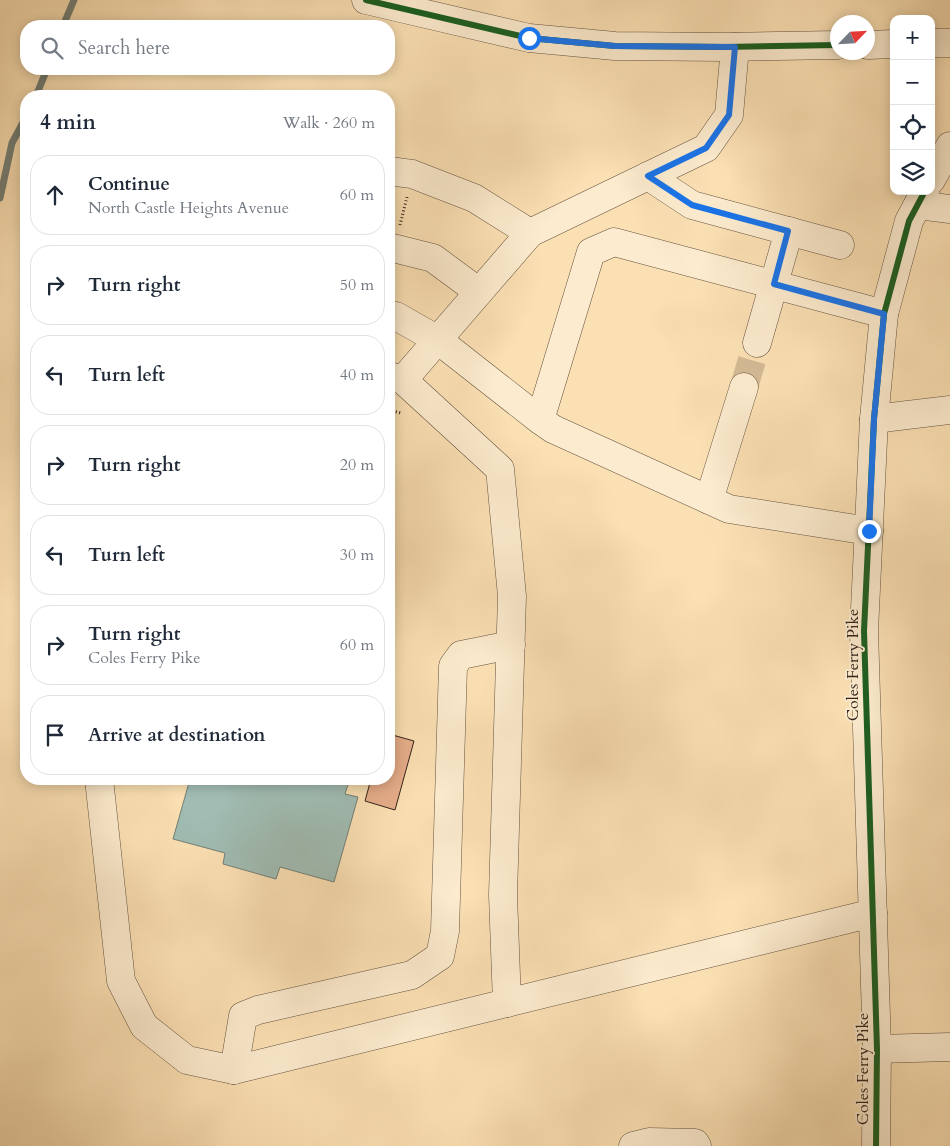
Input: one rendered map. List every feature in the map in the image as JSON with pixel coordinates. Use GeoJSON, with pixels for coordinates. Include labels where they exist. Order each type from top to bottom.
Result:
{"type":"FeatureCollection","features":[{"type":"Feature","properties":{"kind":"street"},"geometry":{"type":"LineString","coordinates":[[366,0],[529,38],[615,46],[830,45]]}},
{"type":"Feature","properties":{"kind":"street"},"geometry":{"type":"LineString","coordinates":[[935,43],[950,43]]}},
{"type":"Feature","properties":{"kind":"street"},"geometry":{"type":"LineString","coordinates":[[875,44],[890,44]]}},
{"type":"Feature","properties":{"kind":"street"},"geometry":{"type":"LineString","coordinates":[[507,1003],[503,895],[512,596],[500,469],[396,378],[438,340],[530,233],[706,148],[729,115],[735,47]]}},
{"type":"Feature","properties":{"kind":"street"},"geometry":{"type":"LineString","coordinates":[[935,173],[950,146]]}},
{"type":"Feature","properties":{"kind":"street"},"geometry":{"type":"LineString","coordinates":[[395,172],[412,174],[474,198],[530,233]]}},
{"type":"Feature","properties":{"kind":"street"},"geometry":{"type":"LineString","coordinates":[[648,176],[692,205],[840,245]]}},
{"type":"Feature","properties":{"kind":"street"},"geometry":{"type":"LineString","coordinates":[[921,198],[950,209]]}},
{"type":"Feature","properties":{"kind":"street","name":"Coles Ferry Pike"},"geometry":{"type":"LineString","coordinates":[[876,1146],[877,1049],[864,631],[874,419],[884,314],[909,221],[921,198]]}},
{"type":"Feature","properties":{"kind":"street"},"geometry":{"type":"LineString","coordinates":[[540,420],[591,252],[581,209]]}},
{"type":"Feature","properties":{"kind":"street"},"geometry":{"type":"LineString","coordinates":[[757,342],[788,231]]}},
{"type":"Feature","properties":{"kind":"street"},"geometry":{"type":"LineString","coordinates":[[591,252],[614,242],[884,314]]}},
{"type":"Feature","properties":{"kind":"street"},"geometry":{"type":"LineString","coordinates":[[395,249],[433,258],[479,292]]}},
{"type":"Feature","properties":{"kind":"street"},"geometry":{"type":"LineString","coordinates":[[395,316],[438,340],[553,429],[709,500],[729,509],[869,531]]}},
{"type":"Feature","properties":{"kind":"street"},"geometry":{"type":"LineString","coordinates":[[709,500],[744,387]]}},
{"type":"Feature","properties":{"kind":"street"},"geometry":{"type":"LineString","coordinates":[[874,419],[950,410]]}},
{"type":"Feature","properties":{"kind":"street"},"geometry":{"type":"LineString","coordinates":[[234,1070],[243,1016],[258,1010],[412,976],[440,956],[445,931],[453,666],[461,655],[510,645]]}},
{"type":"Feature","properties":{"kind":"street"},"geometry":{"type":"LineString","coordinates":[[100,785],[121,981],[144,1026],[188,1060],[234,1070],[873,913]]}},
{"type":"Feature","properties":{"kind":"street"},"geometry":{"type":"LineString","coordinates":[[877,1049],[950,1047]]}},
{"type":"Feature","properties":{"kind":"street"},"geometry":{"type":"LineString","coordinates":[[633,1146],[649,1142],[694,1144],[696,1146]]}},
{"type":"Feature","properties":{"kind":"water"},"geometry":{"type":"Polygon","coordinates":[[[188,785],[348,785],[345,794],[358,797],[334,882],[280,867],[276,879],[223,864],[225,853],[173,839],[188,785]]]}},
{"type":"Feature","properties":{"kind":"building"},"geometry":{"type":"Polygon","coordinates":[[[395,736],[414,741],[395,810],[365,801],[369,785],[395,785],[395,736]]]}},
{"type":"Feature","properties":{"kind":"waterway"},"geometry":{"type":"LineString","coordinates":[[66,20],[74,0]]}},
{"type":"Feature","properties":{"kind":"waterway"},"geometry":{"type":"LineString","coordinates":[[38,90],[45,75]]}},
{"type":"Feature","properties":{"kind":"waterway"},"geometry":{"type":"LineString","coordinates":[[0,198],[12,143],[20,128]]}},
{"type":"Feature","properties":{"kind":"tunnel"},"geometry":{"type":"LineString","coordinates":[[744,387],[757,343]]}},
{"type":"Feature","properties":{"kind":"cycle path"},"geometry":{"type":"LineString","coordinates":[[366,0],[529,38],[615,46],[830,45]]}},
{"type":"Feature","properties":{"kind":"cycle path"},"geometry":{"type":"LineString","coordinates":[[876,1146],[877,1049],[864,631],[874,419],[884,314],[909,221],[923,195]]}},
{"type":"Feature","properties":{"kind":"route"},"geometry":{"type":"LineString","coordinates":[[529,38],[615,46],[735,47],[729,115],[706,148],[648,176],[692,205],[788,231],[774,284],[884,314],[874,419],[869,531]]}}]}
